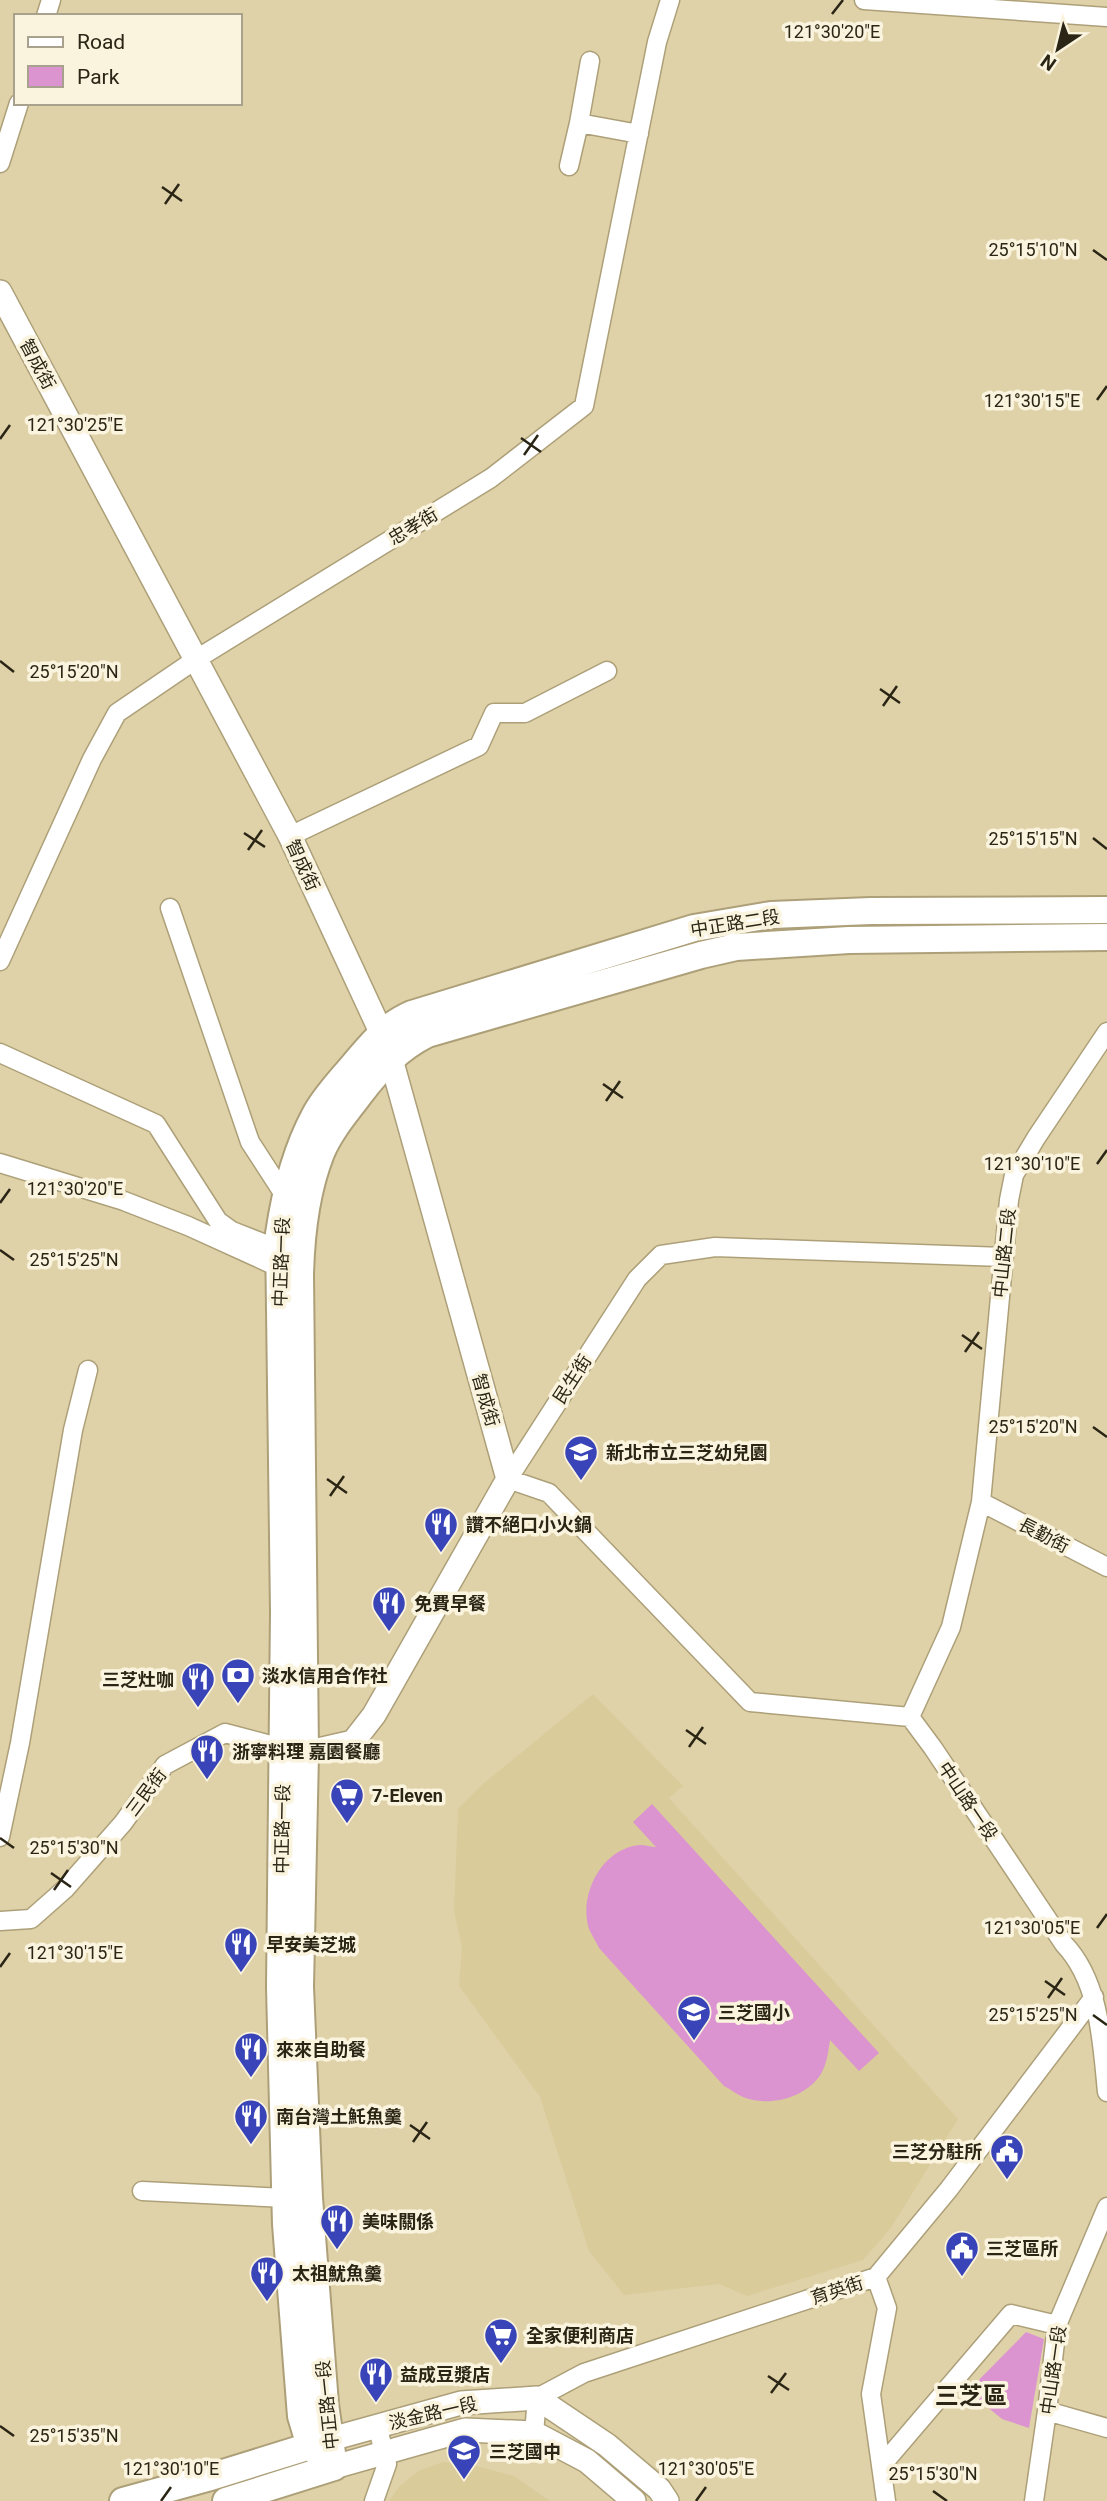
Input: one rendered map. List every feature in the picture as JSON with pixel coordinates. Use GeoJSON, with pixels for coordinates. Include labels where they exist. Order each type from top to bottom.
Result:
{"type":"FeatureCollection","features":[{"type":"Feature","properties":{"kind":"main road","name":"中正路二段"},"geometry":{"type":"LineString","coordinates":[[381,1032],[412,1014],[694,928],[748,918],[871,911],[1107,911]]}},
{"type":"Feature","properties":{"kind":"main road","name":"中正路二段"},"geometry":{"type":"LineString","coordinates":[[391,1059],[407,1044],[427,1034],[688,958],[736,947],[889,938],[1107,937]]}},
{"type":"Feature","properties":{"kind":"main road","name":"中正路一段"},"geometry":{"type":"LineString","coordinates":[[321,2443],[325,2404],[309,2198],[294,1751],[300,1275],[296,1200],[299,1151],[316,1114],[381,1032]]}},
{"type":"Feature","properties":{"kind":"main road","name":"中正路一段"},"geometry":{"type":"LineString","coordinates":[[334,2467],[321,2443],[301,2416],[286,2198],[280,1987],[294,1751],[284,1612],[278,1258],[296,1200],[343,1114],[391,1059]]}},
{"type":"Feature","properties":{"kind":"main road"},"geometry":{"type":"LineString","coordinates":[[123,2501],[321,2443]]}},
{"type":"Feature","properties":{"kind":"main road"},"geometry":{"type":"LineString","coordinates":[[226,2501],[334,2467]]}},
{"type":"Feature","properties":{"kind":"street","name":"忠孝街"},"geometry":{"type":"LineString","coordinates":[[0,961],[92,759],[117,713],[195,660],[491,478],[584,406],[657,42],[670,0]]}},
{"type":"Feature","properties":{"kind":"street"},"geometry":{"type":"LineString","coordinates":[[864,0],[1107,17]]}},
{"type":"Feature","properties":{"kind":"street"},"geometry":{"type":"LineString","coordinates":[[569,166],[590,61]]}},
{"type":"Feature","properties":{"kind":"street"},"geometry":{"type":"LineString","coordinates":[[0,163],[18,105]]}},
{"type":"Feature","properties":{"kind":"street"},"geometry":{"type":"LineString","coordinates":[[579,122],[639,134]]}},
{"type":"Feature","properties":{"kind":"street","name":"智成街"},"geometry":{"type":"LineString","coordinates":[[0,292],[290,836],[381,1032],[391,1059],[508,1479]]}},
{"type":"Feature","properties":{"kind":"street"},"geometry":{"type":"LineString","coordinates":[[290,836],[479,746],[494,713],[525,713],[607,671]]}},
{"type":"Feature","properties":{"kind":"street"},"geometry":{"type":"LineString","coordinates":[[170,908],[250,1142],[296,1200]]}},
{"type":"Feature","properties":{"kind":"street","name":"中山路二段"},"geometry":{"type":"LineString","coordinates":[[981,1502],[1009,1200],[1014,1175],[1107,1031]]}},
{"type":"Feature","properties":{"kind":"street"},"geometry":{"type":"LineString","coordinates":[[0,1054],[156,1124],[218,1221],[278,1258]]}},
{"type":"Feature","properties":{"kind":"street"},"geometry":{"type":"LineString","coordinates":[[0,1163],[124,1201],[278,1258]]}},
{"type":"Feature","properties":{"kind":"street","name":"民生街"},"geometry":{"type":"LineString","coordinates":[[294,1751],[353,1742],[374,1715],[508,1479],[637,1279],[661,1255],[715,1247],[1004,1257]]}},
{"type":"Feature","properties":{"kind":"street"},"geometry":{"type":"LineString","coordinates":[[0,1838],[20,1743],[73,1430],[88,1370]]}},
{"type":"Feature","properties":{"kind":"street"},"geometry":{"type":"LineString","coordinates":[[508,1479],[549,1493],[750,1702],[910,1717],[951,1627],[981,1502]]}},
{"type":"Feature","properties":{"kind":"street","name":"長勤街"},"geometry":{"type":"LineString","coordinates":[[981,1502],[1107,1567]]}},
{"type":"Feature","properties":{"kind":"street","name":"中山路一段"},"geometry":{"type":"LineString","coordinates":[[910,1717],[1064,1944],[1076,1956],[1094,1997],[1107,2092]]}},
{"type":"Feature","properties":{"kind":"street","name":"三民街"},"geometry":{"type":"LineString","coordinates":[[0,1921],[31,1919],[65,1888],[122,1823],[165,1765],[225,1732],[294,1751]]}},
{"type":"Feature","properties":{"kind":"street","name":"育英街"},"geometry":{"type":"LineString","coordinates":[[537,2398],[584,2373],[876,2277],[950,2189],[1094,1997]]}},
{"type":"Feature","properties":{"kind":"street"},"geometry":{"type":"LineString","coordinates":[[142,2190],[286,2198]]}},
{"type":"Feature","properties":{"kind":"street","name":"中山路一段"},"geometry":{"type":"LineString","coordinates":[[1034,2501],[1048,2411],[1057,2325],[1107,2207]]}},
{"type":"Feature","properties":{"kind":"street"},"geometry":{"type":"LineString","coordinates":[[876,2277],[887,2308],[871,2394],[886,2501]]}},
{"type":"Feature","properties":{"kind":"street"},"geometry":{"type":"LineString","coordinates":[[882,2465],[1011,2314],[1057,2325]]}},
{"type":"Feature","properties":{"kind":"street"},"geometry":{"type":"LineString","coordinates":[[534,2433],[537,2398],[607,2445],[659,2489],[667,2501]]}},
{"type":"Feature","properties":{"kind":"street","name":"淡金路一段"},"geometry":{"type":"LineString","coordinates":[[321,2443],[461,2403],[537,2398]]}},
{"type":"Feature","properties":{"kind":"street"},"geometry":{"type":"LineString","coordinates":[[1048,2411],[1107,2428]]}},
{"type":"Feature","properties":{"kind":"street"},"geometry":{"type":"LineString","coordinates":[[374,2501],[387,2464],[377,2425]]}},
{"type":"Feature","properties":{"kind":"street","name":"淡金路一段"},"geometry":{"type":"LineString","coordinates":[[334,2467],[465,2430],[534,2433],[587,2460],[634,2501]]}},
{"type":"Feature","properties":{"kind":"shaded area","name":"三芝國小"},"geometry":{"type":"Polygon","coordinates":[[[593,1694],[683,1786],[669,1798],[958,2119],[891,2228],[863,2260],[747,2296],[719,2284],[624,2295],[589,2251],[540,2097],[459,1986],[462,1947],[454,1911],[458,1809],[484,1783],[593,1694]]]}},
{"type":"Feature","properties":{"kind":"shaded area","name":"三芝國中"},"geometry":{"type":"Polygon","coordinates":[[[443,2462],[473,2465],[514,2476],[550,2501],[389,2501],[399,2487],[418,2471],[443,2462]]]}},
{"type":"Feature","properties":{"kind":"green space"},"geometry":{"type":"Polygon","coordinates":[[[652,1804],[879,2053],[859,2071],[830,2040],[822,2072],[812,2085],[803,2091],[774,2101],[740,2096],[724,2086],[599,1948],[589,1929],[586,1916],[590,1888],[604,1864],[614,1855],[626,1848],[640,1845],[656,1847],[633,1822],[652,1804]]]}},
{"type":"Feature","properties":{"kind":"green space"},"geometry":{"type":"Polygon","coordinates":[[[1026,2332],[1044,2339],[1029,2428],[1002,2419],[968,2391],[1026,2332]]]}},
{"type":"Feature","properties":{"kind":"place","name":"新北市立三芝幼兒園"},"geometry":{"type":"Point","coordinates":[581,1482]}},
{"type":"Feature","properties":{"kind":"place","name":"讚不絕口小火鍋"},"geometry":{"type":"Point","coordinates":[441,1554]}},
{"type":"Feature","properties":{"kind":"place","name":"免費早餐"},"geometry":{"type":"Point","coordinates":[389,1633]}},
{"type":"Feature","properties":{"kind":"place","name":"淡水信用合作社"},"geometry":{"type":"Point","coordinates":[238,1705]}},
{"type":"Feature","properties":{"kind":"place","name":"三芝灶咖"},"geometry":{"type":"Point","coordinates":[198,1709]}},
{"type":"Feature","properties":{"kind":"place","name":"浙寧料理 嘉園餐廳"},"geometry":{"type":"Point","coordinates":[207,1781]}},
{"type":"Feature","properties":{"kind":"place","name":"7-Eleven"},"geometry":{"type":"Point","coordinates":[347,1825]}},
{"type":"Feature","properties":{"kind":"place","name":"早安美芝城"},"geometry":{"type":"Point","coordinates":[241,1974]}},
{"type":"Feature","properties":{"kind":"place","name":"三芝國小"},"geometry":{"type":"Point","coordinates":[694,2042]}},
{"type":"Feature","properties":{"kind":"place","name":"來來自助餐"},"geometry":{"type":"Point","coordinates":[251,2079]}},
{"type":"Feature","properties":{"kind":"place","name":"南台灣土魠魚羹"},"geometry":{"type":"Point","coordinates":[251,2146]}},
{"type":"Feature","properties":{"kind":"place","name":"三芝分駐所"},"geometry":{"type":"Point","coordinates":[1007,2181]}},
{"type":"Feature","properties":{"kind":"place","name":"美味關係"},"geometry":{"type":"Point","coordinates":[337,2251]}},
{"type":"Feature","properties":{"kind":"place","name":"三芝區所"},"geometry":{"type":"Point","coordinates":[962,2278]}},
{"type":"Feature","properties":{"kind":"place","name":"太祖魷魚羹"},"geometry":{"type":"Point","coordinates":[267,2303]}},
{"type":"Feature","properties":{"kind":"place","name":"全家便利商店"},"geometry":{"type":"Point","coordinates":[501,2365]}},
{"type":"Feature","properties":{"kind":"place","name":"益成豆漿店"},"geometry":{"type":"Point","coordinates":[376,2404]}},
{"type":"Feature","properties":{"kind":"place","name":"三芝國中"},"geometry":{"type":"Point","coordinates":[464,2481]}},
{"type":"Feature","properties":{"kind":"district","name":"三芝區"},"geometry":{"type":"Point","coordinates":[971,2396]}}]}
